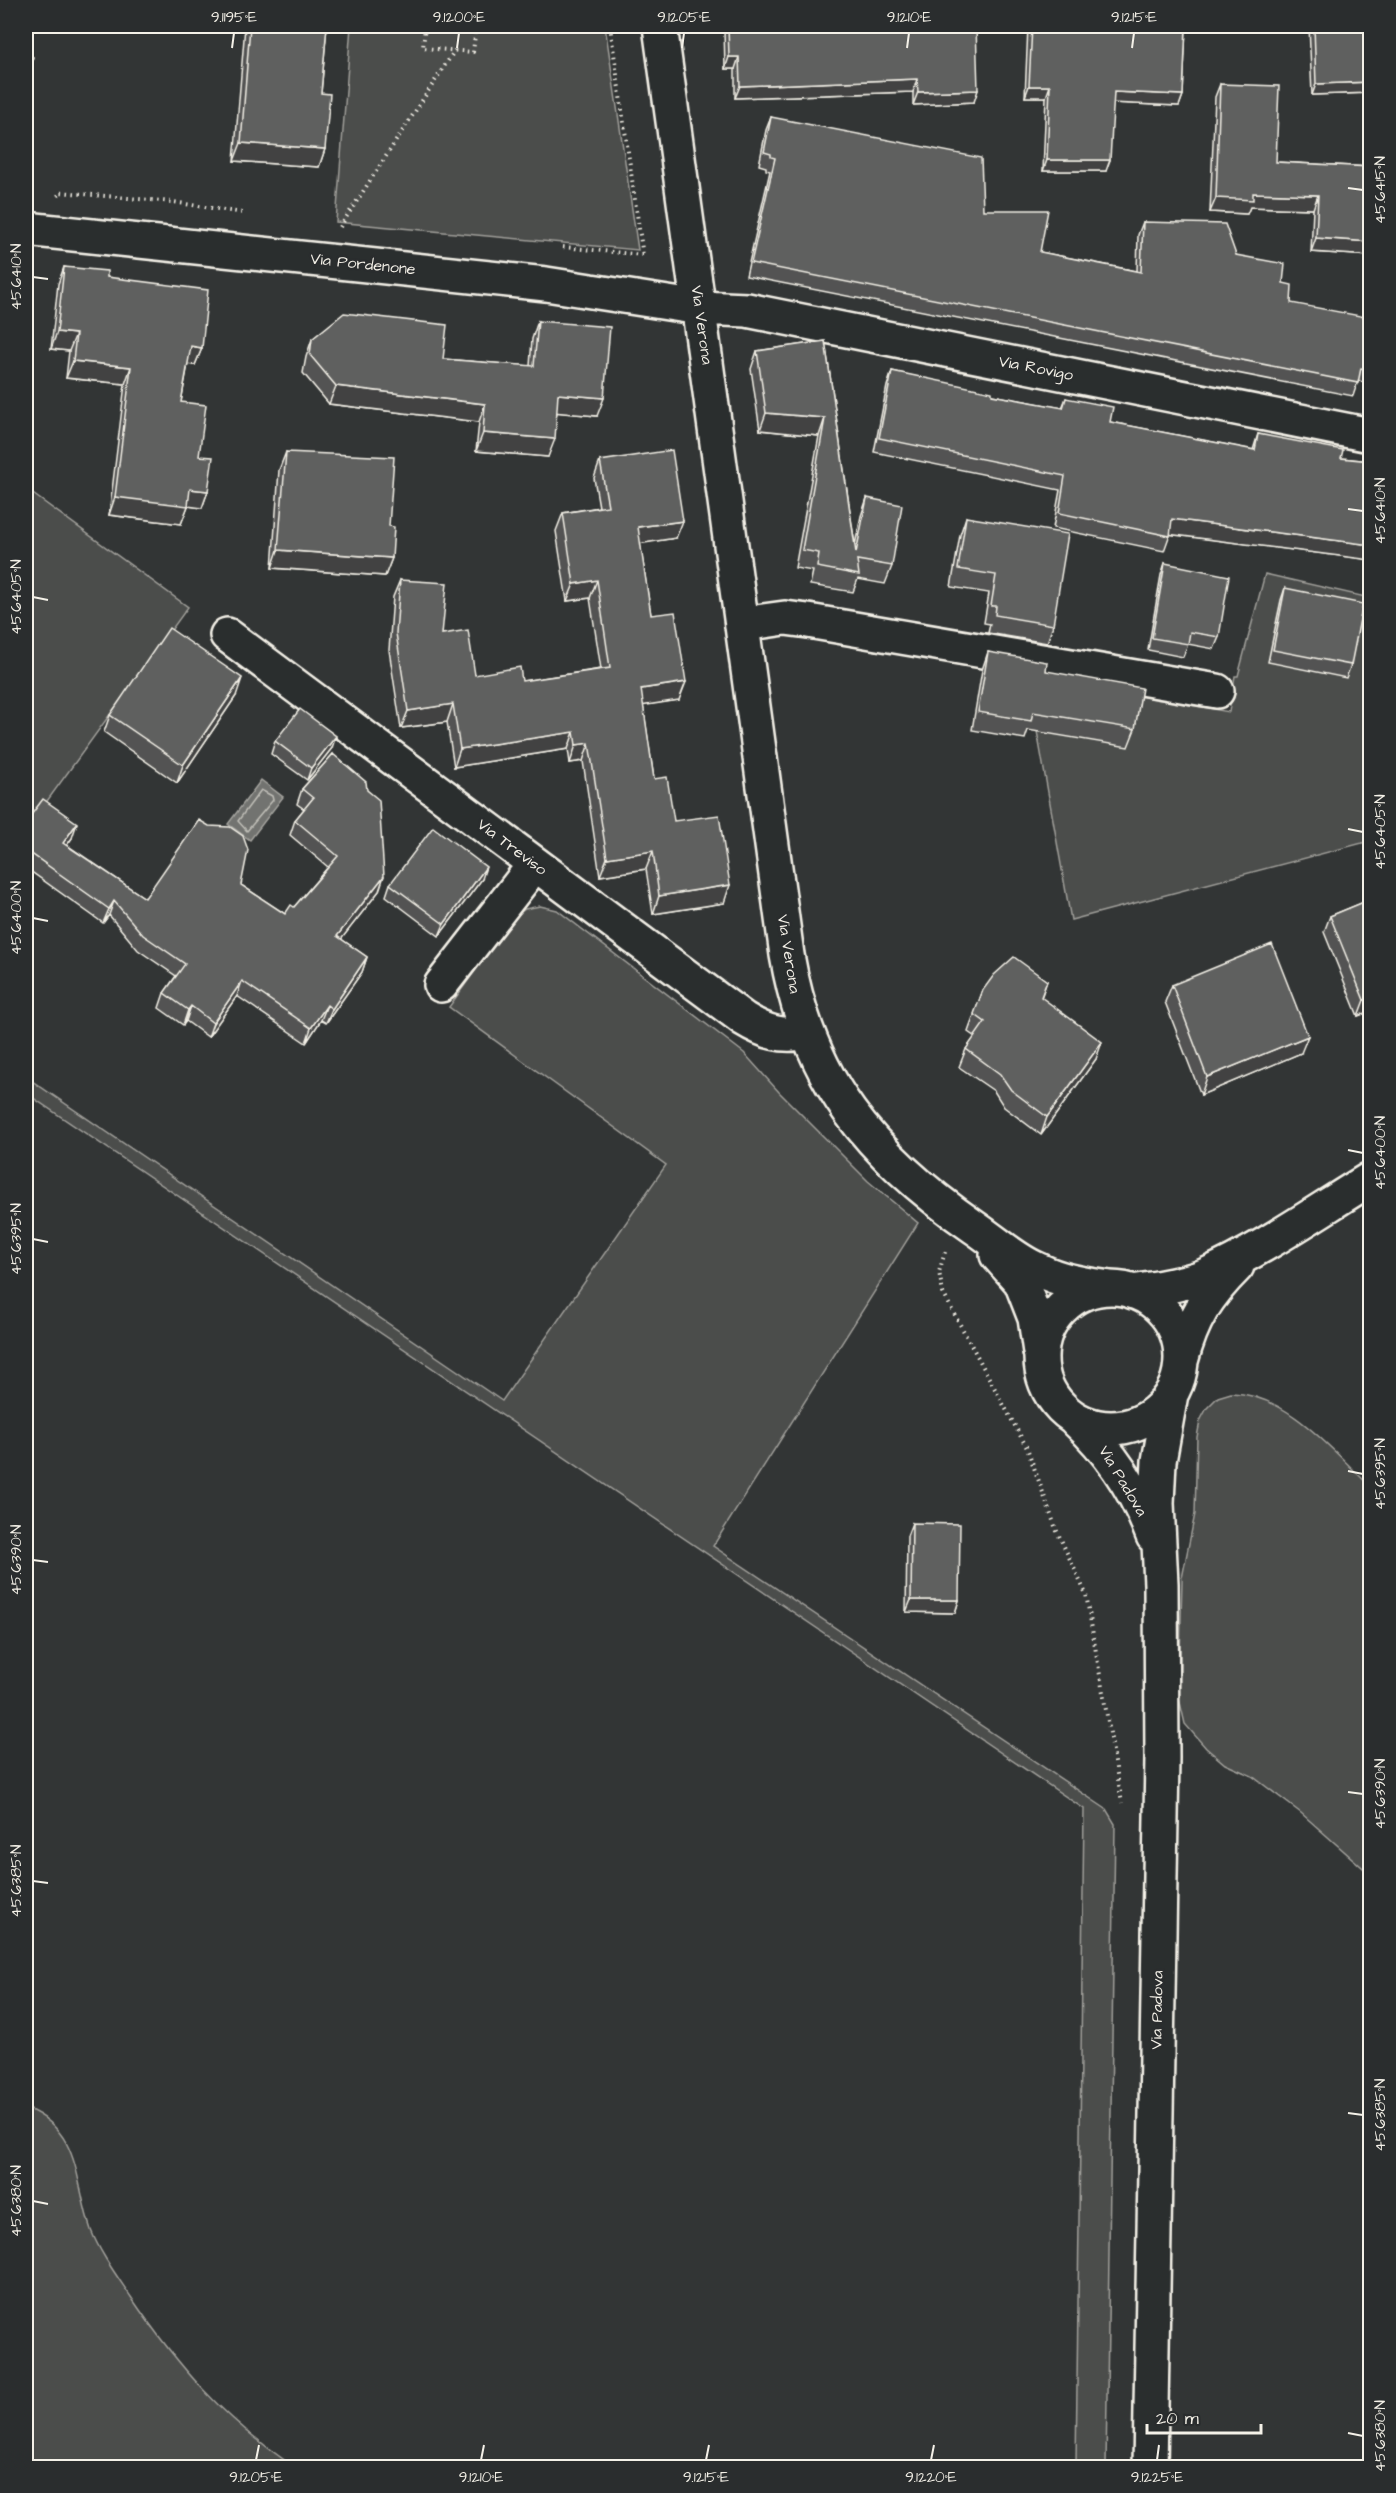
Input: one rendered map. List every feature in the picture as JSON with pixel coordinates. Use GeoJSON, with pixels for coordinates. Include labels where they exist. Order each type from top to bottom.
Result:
{"type":"FeatureCollection","features":[{"type":"Feature","properties":{"kind":"street","name":"Via Verona"},"geometry":{"type":"LineString","coordinates":[[660,26],[744,624],[787,955],[807,1032],[830,1082],[867,1135],[908,1176],[1036,1270],[1070,1282],[1121,1290]]}},
{"type":"Feature","properties":{"kind":"street","name":"Via Pordenone"},"geometry":{"type":"LineString","coordinates":[[26,229],[546,284],[700,308]]}},
{"type":"Feature","properties":{"kind":"street","name":"Via Rovigo"},"geometry":{"type":"LineString","coordinates":[[700,308],[747,310],[1371,435]]}},
{"type":"Feature","properties":{"kind":"street"},"geometry":{"type":"LineString","coordinates":[[744,624],[784,618],[808,621],[1217,691]]}},
{"type":"Feature","properties":{"kind":"street","name":"Via Treviso"},"geometry":{"type":"LineString","coordinates":[[227,635],[756,1026],[782,1035],[807,1032]]}},
{"type":"Feature","properties":{"kind":"street"},"geometry":{"type":"LineString","coordinates":[[441,985],[535,864]]}},
{"type":"Feature","properties":{"kind":"street"},"geometry":{"type":"LineString","coordinates":[[1253,1251],[1203,1303],[1189,1331],[1171,1394],[1161,1408],[1147,1419],[1112,1428],[1093,1426],[1075,1418],[1059,1406],[1048,1390],[1041,1371],[1040,1352],[1044,1334],[1053,1318],[1065,1305],[1086,1292],[1163,1287],[1202,1276],[1253,1251],[1371,1179]]}},
{"type":"Feature","properties":{"kind":"street","name":"Via Verona"},"geometry":{"type":"LineString","coordinates":[[968,1222],[1021,1282],[1035,1318],[1040,1352]]}},
{"type":"Feature","properties":{"kind":"street"},"geometry":{"type":"LineString","coordinates":[[1121,1290],[1154,1303],[1166,1314],[1174,1328],[1181,1361]]}},
{"type":"Feature","properties":{"kind":"street","name":"Via Padova"},"geometry":{"type":"LineString","coordinates":[[1150,2468],[1162,1758],[1158,1552],[1159,1461],[1171,1394]]}},
{"type":"Feature","properties":{"kind":"street","name":"Via Padova"},"geometry":{"type":"LineString","coordinates":[[1075,1418],[1104,1446],[1127,1481],[1146,1516],[1158,1552]]}},
{"type":"Feature","properties":{"kind":"path"},"geometry":{"type":"LineString","coordinates":[[425,26],[423,48],[473,52],[476,26]]}},
{"type":"Feature","properties":{"kind":"path"},"geometry":{"type":"LineString","coordinates":[[610,26],[646,278],[643,299]]}},
{"type":"Feature","properties":{"kind":"path"},"geometry":{"type":"LineString","coordinates":[[337,261],[340,222],[455,50]]}},
{"type":"Feature","properties":{"kind":"path"},"geometry":{"type":"LineString","coordinates":[[968,1222],[943,1255],[939,1272],[940,1282],[955,1317],[1027,1448],[1056,1528],[1086,1594],[1123,1808]]}},
{"type":"Feature","properties":{"kind":"shaded area"},"geometry":{"type":"Polygon","coordinates":[[[351,26],[605,26],[638,250],[336,222],[351,26]]]}},
{"type":"Feature","properties":{"kind":"shaded area"},"geometry":{"type":"Polygon","coordinates":[[[26,489],[188,607],[26,830],[26,489]]]}},
{"type":"Feature","properties":{"kind":"shaded area"},"geometry":{"type":"Polygon","coordinates":[[[1265,574],[1370,598],[1370,841],[1071,920],[1037,731],[1139,696],[1229,712],[1235,676],[1238,676],[1265,574]]]}},
{"type":"Feature","properties":{"kind":"shaded area"},"geometry":{"type":"Polygon","coordinates":[[[540,906],[557,910],[744,1053],[779,1092],[868,1181],[918,1223],[713,1546],[1106,1809],[1115,1824],[1106,2467],[1076,2467],[1084,1809],[26,1093],[26,1077],[502,1401],[666,1165],[449,1007],[513,918],[525,909],[540,906]]]}},
{"type":"Feature","properties":{"kind":"shaded area"},"geometry":{"type":"Polygon","coordinates":[[[1231,1393],[1251,1396],[1290,1413],[1324,1441],[1370,1486],[1370,1874],[1301,1813],[1252,1776],[1225,1764],[1206,1748],[1185,1724],[1179,1698],[1182,1578],[1195,1514],[1197,1437],[1200,1421],[1207,1408],[1218,1397],[1231,1393]]]}},
{"type":"Feature","properties":{"kind":"shaded area"},"geometry":{"type":"Polygon","coordinates":[[[26,2108],[44,2118],[67,2144],[95,2239],[149,2323],[185,2369],[224,2410],[245,2430],[294,2467],[26,2467],[26,2108]]]}},
{"type":"Feature","properties":{"kind":"water"},"geometry":{"type":"Polygon","coordinates":[[[261,780],[283,797],[250,840],[228,824],[261,780]]]}},
{"type":"Feature","properties":{"kind":"building"},"geometry":{"type":"Polygon","coordinates":[[[250,26],[327,26],[321,93],[330,94],[325,149],[241,143],[250,26]]]}},
{"type":"Feature","properties":{"kind":"building"},"geometry":{"type":"Polygon","coordinates":[[[728,26],[976,26],[978,90],[918,92],[917,79],[740,86],[739,57],[729,57],[728,26]]]}},
{"type":"Feature","properties":{"kind":"building"},"geometry":{"type":"Polygon","coordinates":[[[1032,26],[1186,26],[1183,95],[1114,92],[1110,160],[1047,160],[1050,86],[1029,86],[1032,26]]]}},
{"type":"Feature","properties":{"kind":"building"},"geometry":{"type":"Polygon","coordinates":[[[1314,26],[1371,26],[1371,82],[1316,84],[1314,26]]]}},
{"type":"Feature","properties":{"kind":"building"},"geometry":{"type":"Polygon","coordinates":[[[26,56],[33,57],[26,112],[26,56]]]}},
{"type":"Feature","properties":{"kind":"building"},"geometry":{"type":"Polygon","coordinates":[[[1220,84],[1279,86],[1276,162],[1371,167],[1371,242],[1316,238],[1318,195],[1253,193],[1253,200],[1216,198],[1220,84]]]}},
{"type":"Feature","properties":{"kind":"building"},"geometry":{"type":"Polygon","coordinates":[[[771,117],[981,158],[983,210],[1048,210],[1040,252],[1141,272],[1143,222],[1225,224],[1236,255],[1285,264],[1283,283],[1292,285],[1291,303],[1371,318],[1369,369],[1361,368],[1358,383],[751,263],[775,158],[764,152],[771,117]]]}},
{"type":"Feature","properties":{"kind":"building"},"geometry":{"type":"Polygon","coordinates":[[[64,267],[107,271],[107,277],[208,290],[202,348],[191,346],[181,402],[206,405],[199,456],[213,457],[208,491],[190,489],[188,506],[115,497],[131,367],[73,361],[76,334],[57,332],[64,267]]]}},
{"type":"Feature","properties":{"kind":"building"},"geometry":{"type":"Polygon","coordinates":[[[344,313],[447,325],[443,359],[534,366],[538,321],[610,327],[604,398],[558,394],[555,439],[483,433],[485,404],[336,386],[310,355],[312,339],[344,313]]]}},
{"type":"Feature","properties":{"kind":"building"},"geometry":{"type":"Polygon","coordinates":[[[825,341],[856,553],[867,498],[902,505],[892,566],[857,560],[859,575],[817,567],[819,553],[802,550],[825,418],[766,413],[757,351],[825,341]]]}},
{"type":"Feature","properties":{"kind":"building"},"geometry":{"type":"Polygon","coordinates":[[[892,371],[992,392],[992,395],[1063,408],[1066,398],[1113,407],[1110,422],[1255,450],[1258,434],[1343,450],[1341,458],[1371,461],[1371,545],[1172,519],[1170,536],[1059,513],[1065,476],[879,438],[892,371]]]}},
{"type":"Feature","properties":{"kind":"building"},"geometry":{"type":"Polygon","coordinates":[[[672,450],[683,521],[638,527],[651,615],[675,612],[686,682],[641,689],[654,779],[667,777],[674,821],[719,815],[730,885],[659,896],[653,851],[607,858],[589,743],[576,745],[574,732],[460,749],[453,704],[408,711],[396,633],[400,580],[447,583],[442,634],[468,630],[475,675],[520,667],[522,681],[610,668],[597,580],[574,584],[563,513],[608,506],[600,461],[672,450]]]}},
{"type":"Feature","properties":{"kind":"building"},"geometry":{"type":"Polygon","coordinates":[[[286,452],[394,457],[389,526],[394,527],[392,558],[278,550],[286,452]]]}},
{"type":"Feature","properties":{"kind":"building"},"geometry":{"type":"Polygon","coordinates":[[[966,517],[1068,534],[1053,625],[995,615],[996,606],[991,606],[996,575],[958,569],[966,517]]]}},
{"type":"Feature","properties":{"kind":"building"},"geometry":{"type":"Polygon","coordinates":[[[1165,563],[1229,576],[1219,637],[1190,632],[1188,644],[1152,638],[1165,563]]]}},
{"type":"Feature","properties":{"kind":"building"},"geometry":{"type":"Polygon","coordinates":[[[1285,588],[1363,604],[1351,665],[1273,650],[1285,588]]]}},
{"type":"Feature","properties":{"kind":"building"},"geometry":{"type":"Polygon","coordinates":[[[169,628],[242,678],[183,765],[110,715],[169,628]]]}},
{"type":"Feature","properties":{"kind":"building"},"geometry":{"type":"Polygon","coordinates":[[[988,652],[1047,662],[1046,671],[1142,688],[1135,729],[1033,712],[1031,721],[978,712],[988,652]]]}},
{"type":"Feature","properties":{"kind":"building"},"geometry":{"type":"Polygon","coordinates":[[[300,709],[336,736],[311,768],[275,741],[300,709]]]}},
{"type":"Feature","properties":{"kind":"building"},"geometry":{"type":"Polygon","coordinates":[[[333,754],[366,782],[367,790],[379,800],[384,876],[337,936],[367,957],[332,1009],[327,1005],[311,1028],[242,981],[213,1023],[191,1006],[188,1010],[164,993],[185,964],[143,935],[114,901],[109,909],[26,850],[26,817],[28,819],[43,799],[77,823],[63,843],[145,898],[199,820],[209,826],[230,827],[243,836],[248,850],[241,885],[285,914],[291,905],[294,907],[338,856],[295,820],[313,798],[302,789],[333,754]]]}},
{"type":"Feature","properties":{"kind":"building"},"geometry":{"type":"Polygon","coordinates":[[[433,827],[486,867],[444,924],[390,884],[433,827]]]}},
{"type":"Feature","properties":{"kind":"building"},"geometry":{"type":"Polygon","coordinates":[[[1371,899],[1371,998],[1364,1000],[1330,916],[1371,899]]]}},
{"type":"Feature","properties":{"kind":"building"},"geometry":{"type":"Polygon","coordinates":[[[1272,944],[1308,1036],[1207,1077],[1172,985],[1272,944]]]}},
{"type":"Feature","properties":{"kind":"building"},"geometry":{"type":"Polygon","coordinates":[[[1014,957],[1047,981],[1041,997],[1102,1042],[1047,1117],[1011,1090],[1000,1074],[966,1049],[985,1022],[974,1014],[983,990],[994,975],[1014,957]]]}},
{"type":"Feature","properties":{"kind":"building"},"geometry":{"type":"Polygon","coordinates":[[[912,1523],[960,1524],[959,1600],[911,1600],[912,1523]]]}}]}
